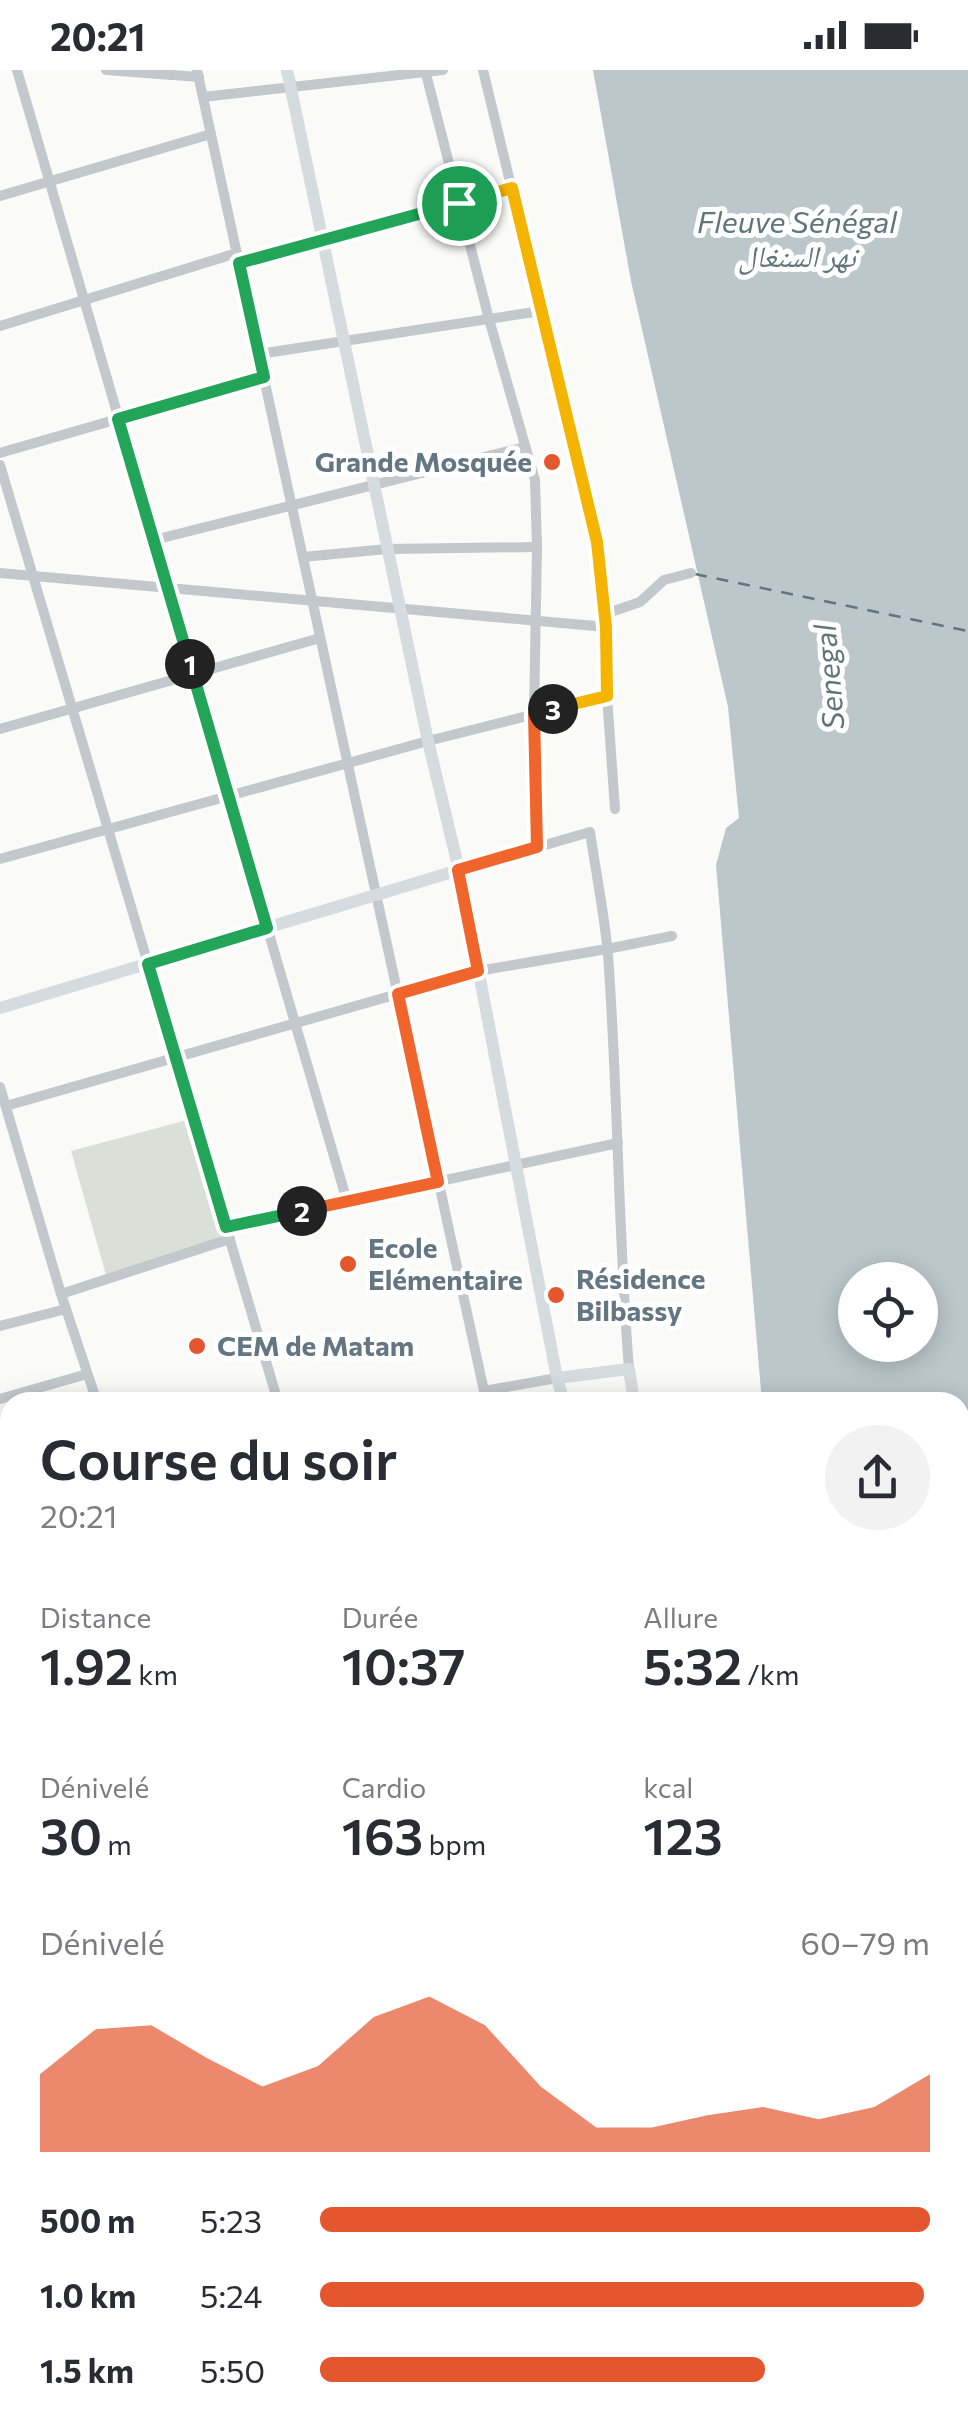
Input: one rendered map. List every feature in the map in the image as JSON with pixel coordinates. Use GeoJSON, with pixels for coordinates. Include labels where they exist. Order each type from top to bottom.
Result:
{"type":"FeatureCollection","features":[{"type":"Feature","properties":{"kind":"main road"},"geometry":{"type":"LineString","coordinates":[[286,70],[458,870],[562,1392]]}},
{"type":"Feature","properties":{"kind":"main road"},"geometry":{"type":"LineString","coordinates":[[0,1008],[458,870]]}},
{"type":"Feature","properties":{"kind":"main road"},"geometry":{"type":"LineString","coordinates":[[558,1378],[629,1369],[632,1392]]}},
{"type":"Feature","properties":{"kind":"street"},"geometry":{"type":"LineString","coordinates":[[16,70],[347,1201]]}},
{"type":"Feature","properties":{"kind":"street"},"geometry":{"type":"LineString","coordinates":[[106,70],[198,74],[484,1391],[558,1378]]}},
{"type":"Feature","properties":{"kind":"street"},"geometry":{"type":"LineString","coordinates":[[203,97],[443,70]]}},
{"type":"Feature","properties":{"kind":"street"},"geometry":{"type":"LineString","coordinates":[[483,70],[597,542],[606,627],[614,810]]}},
{"type":"Feature","properties":{"kind":"street"},"geometry":{"type":"LineString","coordinates":[[426,71],[488,319],[535,480],[537,847]]}},
{"type":"Feature","properties":{"kind":"street"},"geometry":{"type":"LineString","coordinates":[[0,196],[211,134]]}},
{"type":"Feature","properties":{"kind":"street"},"geometry":{"type":"LineString","coordinates":[[0,326],[238,258],[322,241],[512,188]]}},
{"type":"Feature","properties":{"kind":"street"},"geometry":{"type":"LineString","coordinates":[[259,354],[541,311]]}},
{"type":"Feature","properties":{"kind":"street"},"geometry":{"type":"LineString","coordinates":[[0,453],[264,377]]}},
{"type":"Feature","properties":{"kind":"street"},"geometry":{"type":"LineString","coordinates":[[154,540],[525,446]]}},
{"type":"Feature","properties":{"kind":"street"},"geometry":{"type":"LineString","coordinates":[[0,465],[275,1392]]}},
{"type":"Feature","properties":{"kind":"street"},"geometry":{"type":"LineString","coordinates":[[303,557],[388,548],[536,547]]}},
{"type":"Feature","properties":{"kind":"street"},"geometry":{"type":"LineString","coordinates":[[0,573],[606,627]]}},
{"type":"Feature","properties":{"kind":"street"},"geometry":{"type":"LineString","coordinates":[[605,614],[640,602],[664,580],[692,573]]}},
{"type":"Feature","properties":{"kind":"street"},"geometry":{"type":"LineString","coordinates":[[0,729],[320,638]]}},
{"type":"Feature","properties":{"kind":"street"},"geometry":{"type":"LineString","coordinates":[[0,859],[607,696]]}},
{"type":"Feature","properties":{"kind":"street"},"geometry":{"type":"LineString","coordinates":[[458,870],[590,832],[608,949],[629,1369]]}},
{"type":"Feature","properties":{"kind":"street"},"geometry":{"type":"LineString","coordinates":[[6,1106],[478,971],[672,936]]}},
{"type":"Feature","properties":{"kind":"street"},"geometry":{"type":"LineString","coordinates":[[0,1087],[94,1392]]}},
{"type":"Feature","properties":{"kind":"street"},"geometry":{"type":"LineString","coordinates":[[61,1294],[228,1233],[347,1201],[618,1142]]}},
{"type":"Feature","properties":{"kind":"street"},"geometry":{"type":"LineString","coordinates":[[0,1326],[66,1309]]}},
{"type":"Feature","properties":{"kind":"street"},"geometry":{"type":"LineString","coordinates":[[27,1392],[88,1374]]}},
{"type":"Feature","properties":{"kind":"shaded area"},"geometry":{"type":"Polygon","coordinates":[[[187,1120],[222,1237],[106,1275],[71,1151],[187,1120]]]}},
{"type":"Feature","properties":{"kind":"water","name":"Fleuve Sénégal نهر السنغال"},"geometry":{"type":"Polygon","coordinates":[[[593,70],[968,70],[968,1392],[761,1392],[716,865],[726,828],[739,818],[728,707],[631,281],[593,70]]]}},
{"type":"Feature","properties":{"kind":"ferry route"},"geometry":{"type":"LineString","coordinates":[[695,574],[968,631]]}},
{"type":"Feature","properties":{"kind":"place","name":"Grande Mosquée"},"geometry":{"type":"Point","coordinates":[552,462]}},
{"type":"Feature","properties":{"kind":"place","name":"Ecole Elémentaire"},"geometry":{"type":"Point","coordinates":[348,1264]}},
{"type":"Feature","properties":{"kind":"place","name":"Résidence Bilbassy"},"geometry":{"type":"Point","coordinates":[556,1295]}},
{"type":"Feature","properties":{"kind":"place","name":"CEM de Matam"},"geometry":{"type":"Point","coordinates":[197,1346]}},
{"type":"Feature","properties":{"kind":"route"},"geometry":{"type":"LineString","coordinates":[[512,188],[597,542],[606,627],[607,696],[534,714],[537,847],[458,870],[478,971],[398,994],[438,1182],[226,1227],[148,964],[267,928],[118,419],[264,377],[239,263],[459,203],[512,188]]}},
{"type":"Feature","properties":{"kind":"water label","name":"Senegal"},"geometry":{"type":"Point","coordinates":[830,677]}}]}
